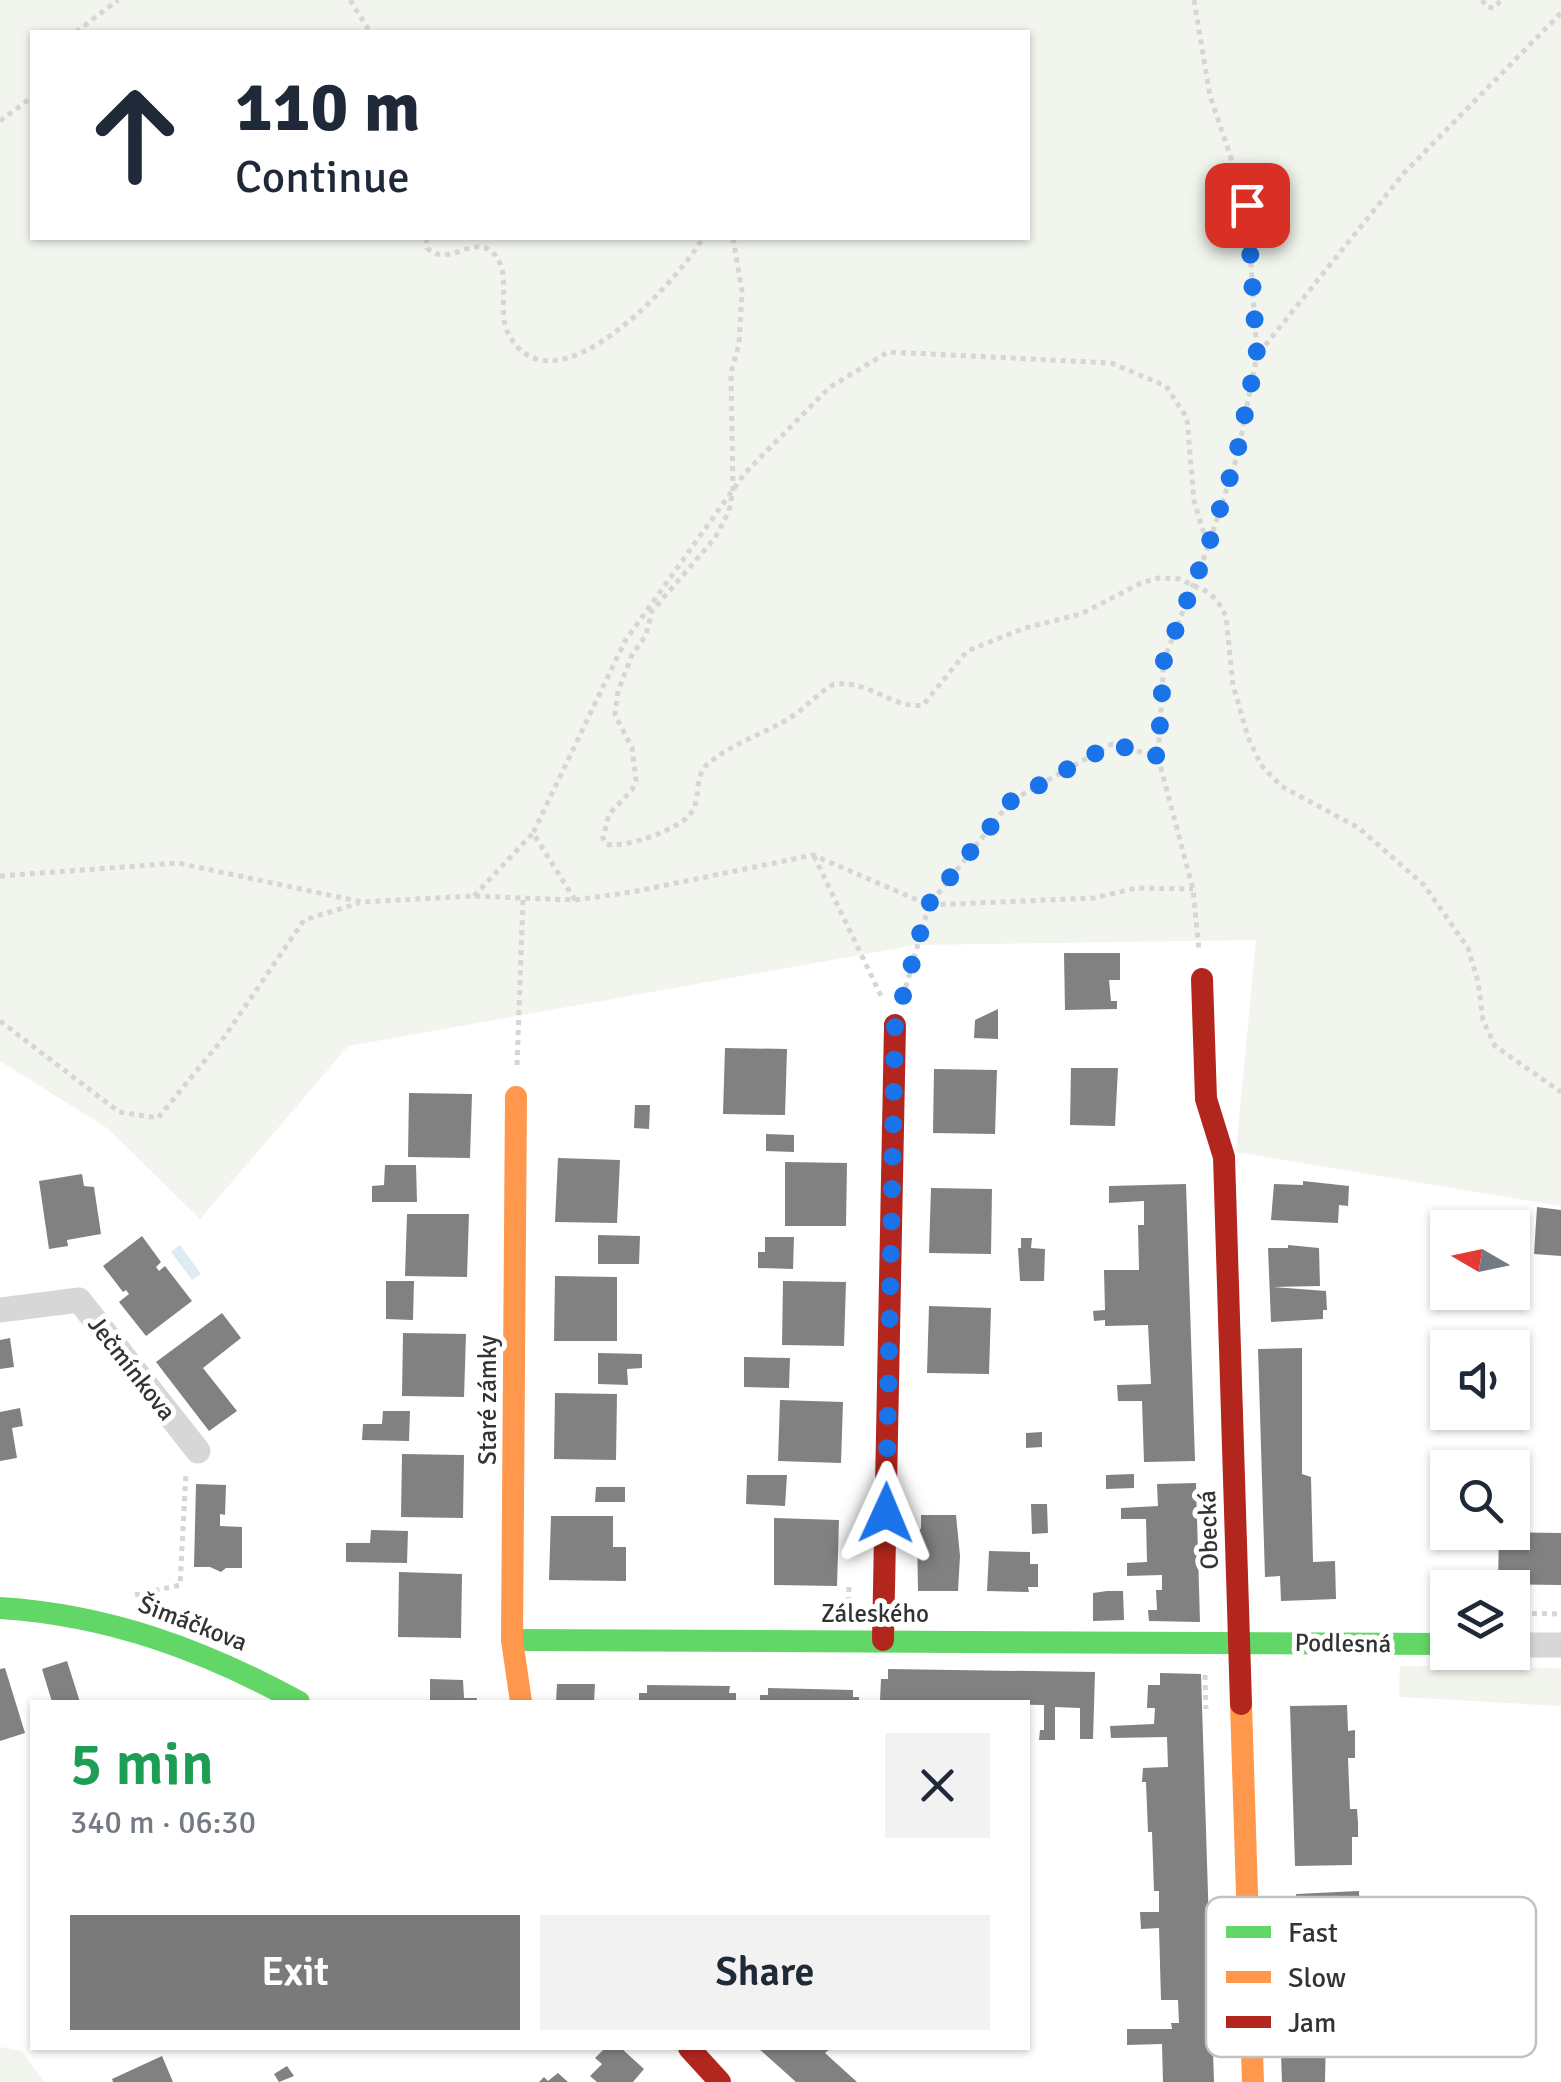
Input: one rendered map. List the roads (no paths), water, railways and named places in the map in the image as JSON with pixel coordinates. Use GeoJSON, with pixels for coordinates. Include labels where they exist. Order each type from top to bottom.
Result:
{"type":"FeatureCollection","features":[{"type":"Feature","properties":{"kind":"street","name":"Obecká"},"geometry":{"type":"LineString","coordinates":[[1202,978],[1206,1099],[1224,1157],[1247,1897]]}},
{"type":"Feature","properties":{"kind":"street"},"geometry":{"type":"LineString","coordinates":[[883,1640],[895,1025]]}},
{"type":"Feature","properties":{"kind":"street","name":"Staré zámky"},"geometry":{"type":"LineString","coordinates":[[516,1098],[512,1640],[521,1700]]}},
{"type":"Feature","properties":{"kind":"street","name":"Ječmínkova"},"geometry":{"type":"LineString","coordinates":[[0,1310],[78,1300],[198,1451]]}},
{"type":"Feature","properties":{"kind":"street","name":"Šimáčkova"},"geometry":{"type":"LineString","coordinates":[[0,1608],[48,1609],[141,1628],[250,1674],[296,1700]]}},
{"type":"Feature","properties":{"kind":"street","name":"Záleského"},"geometry":{"type":"LineString","coordinates":[[512,1640],[1238,1642]]}},
{"type":"Feature","properties":{"kind":"street","name":"Podlesná"},"geometry":{"type":"LineString","coordinates":[[1238,1642],[1430,1644]]}},
{"type":"Feature","properties":{"kind":"street"},"geometry":{"type":"LineString","coordinates":[[1530,1645],[1561,1646]]}},
{"type":"Feature","properties":{"kind":"street"},"geometry":{"type":"LineString","coordinates":[[691,2050],[720,2082]]}},
{"type":"Feature","properties":{"kind":"street","name":"Obecká"},"geometry":{"type":"LineString","coordinates":[[1252,2057],[1253,2082]]}}]}
